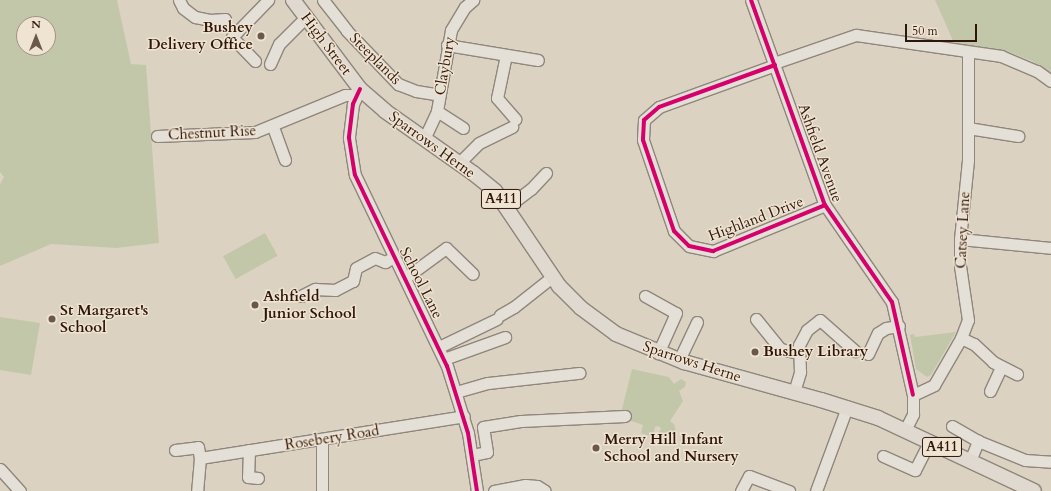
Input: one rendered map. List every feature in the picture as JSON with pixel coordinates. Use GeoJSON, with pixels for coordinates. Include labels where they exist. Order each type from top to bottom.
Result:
{"type":"FeatureCollection","features":[{"type":"Feature","properties":{"kind":"main road","name":"High Street"},"geometry":{"type":"LineString","coordinates":[[293,0],[358,92]]}},
{"type":"Feature","properties":{"kind":"main road","name":"Sparrows Herne"},"geometry":{"type":"LineString","coordinates":[[358,92],[425,137],[494,191],[507,207],[552,277],[581,308],[616,334],[658,353],[679,360],[847,407],[930,441],[1034,491]]}},
{"type":"Feature","properties":{"kind":"street"},"geometry":{"type":"LineString","coordinates":[[179,0],[183,8],[196,17],[210,20],[225,19]]}},
{"type":"Feature","properties":{"kind":"street"},"geometry":{"type":"LineString","coordinates":[[255,61],[232,37],[268,0]]}},
{"type":"Feature","properties":{"kind":"street","name":"Steeplands"},"geometry":{"type":"LineString","coordinates":[[323,0],[347,31],[398,84],[416,91],[440,95]]}},
{"type":"Feature","properties":{"kind":"street","name":"Claybury"},"geometry":{"type":"LineString","coordinates":[[425,137],[438,111],[447,45],[457,19],[473,0]]}},
{"type":"Feature","properties":{"kind":"street","name":"Ashfield Avenue"},"geometry":{"type":"LineString","coordinates":[[751,0],[825,205],[892,302],[899,326],[913,394]]}},
{"type":"Feature","properties":{"kind":"street"},"geometry":{"type":"LineString","coordinates":[[270,64],[274,50],[306,17]]}},
{"type":"Feature","properties":{"kind":"street","name":"Highland Drive"},"geometry":{"type":"LineString","coordinates":[[825,205],[713,251],[689,246],[674,230],[643,140],[644,120],[660,107],[856,35],[1000,56],[1018,62],[1051,81]]}},
{"type":"Feature","properties":{"kind":"street"},"geometry":{"type":"LineString","coordinates":[[447,45],[538,60]]}},
{"type":"Feature","properties":{"kind":"street","name":"Catsey Lane"},"geometry":{"type":"LineString","coordinates":[[913,394],[934,385],[961,338],[969,314],[962,280],[960,239],[968,128],[968,52]]}},
{"type":"Feature","properties":{"kind":"street"},"geometry":{"type":"LineString","coordinates":[[459,163],[479,142],[513,123],[498,98],[506,55]]}},
{"type":"Feature","properties":{"kind":"street","name":"Chestnut Rise"},"geometry":{"type":"LineString","coordinates":[[157,136],[243,134],[273,126],[345,95],[358,92]]}},
{"type":"Feature","properties":{"kind":"street","name":"School Lane"},"geometry":{"type":"LineString","coordinates":[[358,92],[349,138],[352,163],[394,257],[444,359],[464,416],[472,455],[477,491]]}},
{"type":"Feature","properties":{"kind":"street"},"geometry":{"type":"LineString","coordinates":[[438,111],[463,128]]}},
{"type":"Feature","properties":{"kind":"street"},"geometry":{"type":"LineString","coordinates":[[273,126],[285,160]]}},
{"type":"Feature","properties":{"kind":"street"},"geometry":{"type":"LineString","coordinates":[[968,128],[1018,136]]}},
{"type":"Feature","properties":{"kind":"street"},"geometry":{"type":"LineString","coordinates":[[507,207],[531,189],[546,173]]}},
{"type":"Feature","properties":{"kind":"street"},"geometry":{"type":"LineString","coordinates":[[960,239],[1051,248]]}},
{"type":"Feature","properties":{"kind":"street"},"geometry":{"type":"LineString","coordinates":[[405,278],[446,248],[473,274]]}},
{"type":"Feature","properties":{"kind":"street"},"geometry":{"type":"LineString","coordinates":[[301,296],[315,289],[335,290],[353,281],[356,268],[375,258],[385,262],[394,257]]}},
{"type":"Feature","properties":{"kind":"street"},"geometry":{"type":"LineString","coordinates":[[439,347],[499,317],[552,277]]}},
{"type":"Feature","properties":{"kind":"street"},"geometry":{"type":"LineString","coordinates":[[645,296],[676,313],[658,353]]}},
{"type":"Feature","properties":{"kind":"street"},"geometry":{"type":"LineString","coordinates":[[756,319],[780,349],[799,353]]}},
{"type":"Feature","properties":{"kind":"street"},"geometry":{"type":"LineString","coordinates":[[794,392],[800,372],[799,353],[801,338],[820,320],[855,351]]}},
{"type":"Feature","properties":{"kind":"street"},"geometry":{"type":"LineString","coordinates":[[679,360],[697,322]]}},
{"type":"Feature","properties":{"kind":"street"},"geometry":{"type":"LineString","coordinates":[[868,354],[878,333],[886,328],[899,326]]}},
{"type":"Feature","properties":{"kind":"street"},"geometry":{"type":"LineString","coordinates":[[465,334],[471,352]]}},
{"type":"Feature","properties":{"kind":"street"},"geometry":{"type":"LineString","coordinates":[[444,359],[471,352],[505,338]]}},
{"type":"Feature","properties":{"kind":"street"},"geometry":{"type":"LineString","coordinates":[[961,338],[974,344],[1001,367],[1017,374]]}},
{"type":"Feature","properties":{"kind":"street"},"geometry":{"type":"LineString","coordinates":[[990,391],[1001,367]]}},
{"type":"Feature","properties":{"kind":"street"},"geometry":{"type":"LineString","coordinates":[[456,392],[488,384],[579,373]]}},
{"type":"Feature","properties":{"kind":"street"},"geometry":{"type":"LineString","coordinates":[[905,430],[913,414],[913,394]]}},
{"type":"Feature","properties":{"kind":"street"},"geometry":{"type":"LineString","coordinates":[[816,491],[847,407]]}},
{"type":"Feature","properties":{"kind":"street","name":"Rosebery Road"},"geometry":{"type":"LineString","coordinates":[[200,458],[322,440],[464,416]]}},
{"type":"Feature","properties":{"kind":"street"},"geometry":{"type":"LineString","coordinates":[[472,455],[487,452],[483,427],[521,422],[625,416]]}},
{"type":"Feature","properties":{"kind":"street"},"geometry":{"type":"LineString","coordinates":[[952,426],[978,441],[1025,460],[1051,462]]}},
{"type":"Feature","properties":{"kind":"street"},"geometry":{"type":"LineString","coordinates":[[322,440],[322,491]]}},
{"type":"Feature","properties":{"kind":"street"},"geometry":{"type":"LineString","coordinates":[[883,456],[915,470],[930,441]]}},
{"type":"Feature","properties":{"kind":"street"},"geometry":{"type":"LineString","coordinates":[[970,461],[978,441]]}},
{"type":"Feature","properties":{"kind":"street"},"geometry":{"type":"LineString","coordinates":[[175,450],[198,447],[200,458],[197,491]]}},
{"type":"Feature","properties":{"kind":"street"},"geometry":{"type":"LineString","coordinates":[[249,450],[248,477],[258,478]]}},
{"type":"Feature","properties":{"kind":"street"},"geometry":{"type":"LineString","coordinates":[[0,469],[20,491]]}},
{"type":"Feature","properties":{"kind":"street"},"geometry":{"type":"LineString","coordinates":[[742,491],[749,476],[790,491]]}},
{"type":"Feature","properties":{"kind":"street"},"geometry":{"type":"LineString","coordinates":[[494,491],[525,485],[537,486],[544,491]]}},
{"type":"Feature","properties":{"kind":"green space"},"geometry":{"type":"Polygon","coordinates":[[[0,0],[117,0],[131,64],[146,65],[159,243],[116,248],[51,244],[0,266],[0,184],[4,177],[0,172],[0,0]]]}},
{"type":"Feature","properties":{"kind":"green space"},"geometry":{"type":"Polygon","coordinates":[[[935,0],[1051,0],[1051,75],[1032,61],[1009,52],[954,43],[935,0]]]}},
{"type":"Feature","properties":{"kind":"green space"},"geometry":{"type":"Polygon","coordinates":[[[265,233],[278,256],[236,279],[223,256],[265,233]]]}},
{"type":"Feature","properties":{"kind":"green space"},"geometry":{"type":"Polygon","coordinates":[[[0,317],[40,323],[31,375],[0,370],[0,317]]]}},
{"type":"Feature","properties":{"kind":"green space"},"geometry":{"type":"Polygon","coordinates":[[[956,332],[931,375],[927,377],[916,369],[910,335],[914,334],[915,337],[956,332]]]}},
{"type":"Feature","properties":{"kind":"green space"},"geometry":{"type":"Polygon","coordinates":[[[632,369],[669,377],[674,384],[681,379],[686,382],[685,387],[679,391],[683,401],[670,421],[674,424],[676,431],[668,439],[660,442],[656,437],[661,429],[659,426],[655,427],[653,437],[641,433],[643,425],[620,417],[632,369]]]}},
{"type":"Feature","properties":{"kind":"cycle path"},"geometry":{"type":"LineString","coordinates":[[751,0],[825,205],[892,302],[913,395]]}},
{"type":"Feature","properties":{"kind":"cycle path"},"geometry":{"type":"LineString","coordinates":[[775,65],[659,107],[644,120],[643,140],[674,231],[689,246],[713,251],[825,205]]}},
{"type":"Feature","properties":{"kind":"cycle path"},"geometry":{"type":"LineString","coordinates":[[360,89],[353,104],[349,138],[355,175],[447,366],[468,433],[477,491]]}},
{"type":"Feature","properties":{"kind":"place","name":"Bushey Delivery Office"},"geometry":{"type":"Point","coordinates":[261,36]}},
{"type":"Feature","properties":{"kind":"place","name":"Ashfield Junior School"},"geometry":{"type":"Point","coordinates":[255,305]}},
{"type":"Feature","properties":{"kind":"place","name":"St Margaret's School"},"geometry":{"type":"Point","coordinates":[52,319]}},
{"type":"Feature","properties":{"kind":"place","name":"Bushey Library"},"geometry":{"type":"Point","coordinates":[755,352]}},
{"type":"Feature","properties":{"kind":"place","name":"Merry Hill Infant School and Nursery"},"geometry":{"type":"Point","coordinates":[596,448]}}]}
